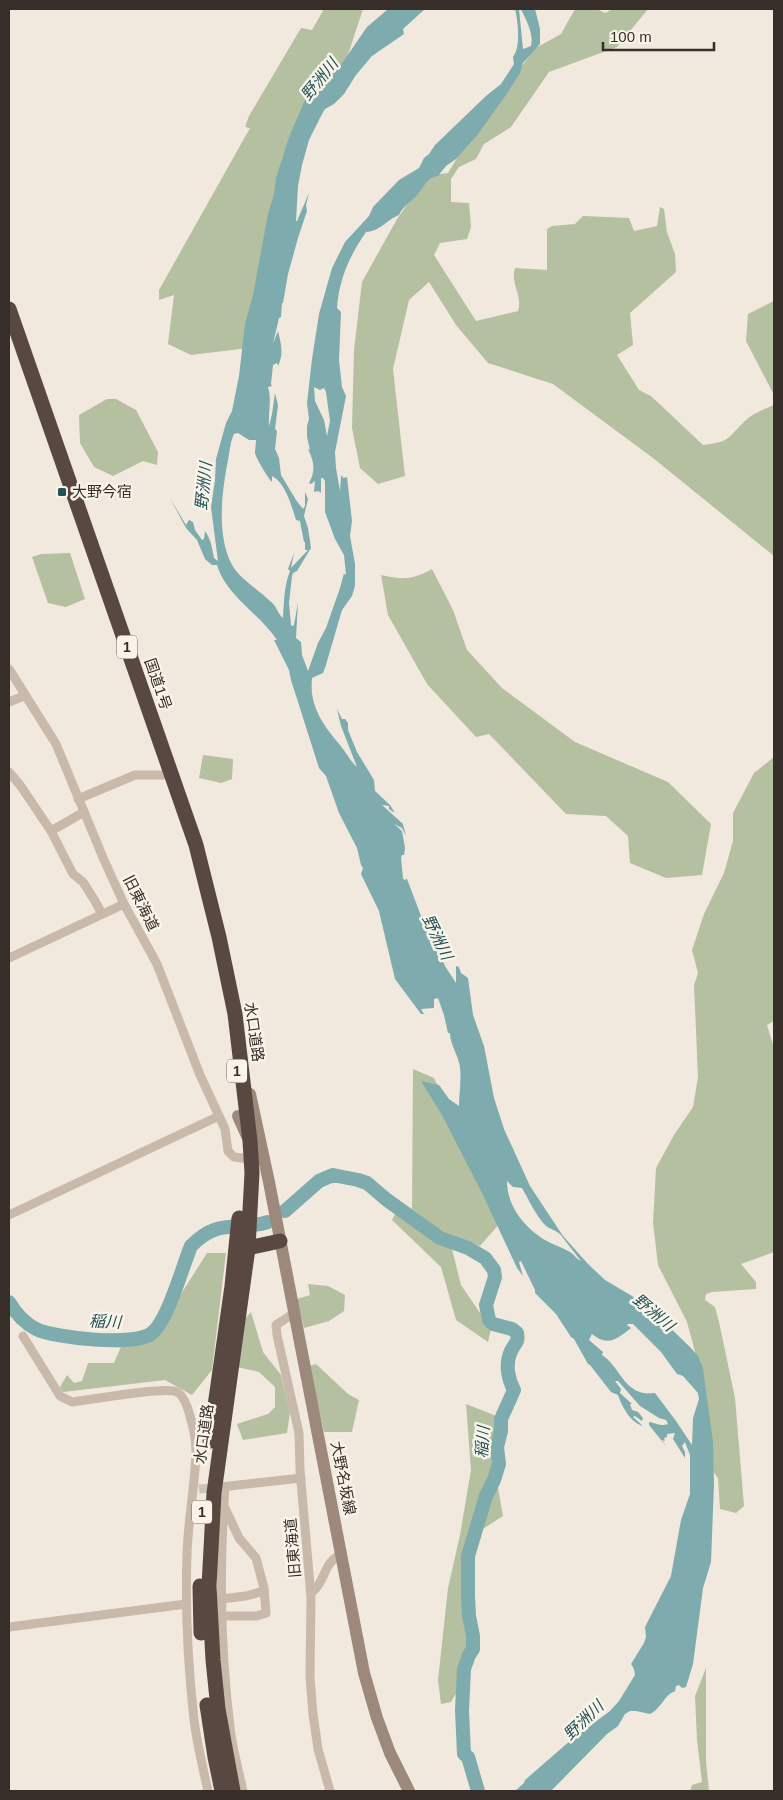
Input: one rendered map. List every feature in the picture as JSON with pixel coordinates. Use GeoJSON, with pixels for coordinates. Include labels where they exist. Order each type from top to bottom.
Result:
{"type":"FeatureCollection","features":[{"type":"Feature","properties":{"kind":"highway","name":"国道1号"},"geometry":{"type":"LineString","coordinates":[[10,314],[76,497],[196,845],[230,990]]}},
{"type":"Feature","properties":{"kind":"highway","name":"水口道路"},"geometry":{"type":"LineString","coordinates":[[230,990],[241,1060],[246,1146],[245,1238],[220,1443],[210,1543],[210,1586],[218,1709],[233,1791]]}},
{"type":"Feature","properties":{"kind":"highway","name":"水口道路"},"geometry":{"type":"LineString","coordinates":[[230,990],[246,1146]]}},
{"type":"Feature","properties":{"kind":"highway","name":"水口道路"},"geometry":{"type":"LineString","coordinates":[[222,1791],[210,1724],[205,1682],[200,1607],[200,1540],[213,1412],[245,1238]]}},
{"type":"Feature","properties":{"kind":"highway"},"geometry":{"type":"LineString","coordinates":[[245,1238],[280,1241]]}},
{"type":"Feature","properties":{"kind":"main road","name":"大野名坂線"},"geometry":{"type":"LineString","coordinates":[[241,1060],[246,1146],[280,1241],[364,1673],[377,1718],[390,1753],[409,1791]]}},
{"type":"Feature","properties":{"kind":"street","name":"旧東海道"},"geometry":{"type":"LineString","coordinates":[[9,669],[24,696],[56,744],[124,904],[157,964],[200,1075],[225,1129],[228,1151],[246,1146]]}},
{"type":"Feature","properties":{"kind":"street"},"geometry":{"type":"LineString","coordinates":[[9,702],[24,696]]}},
{"type":"Feature","properties":{"kind":"street"},"geometry":{"type":"LineString","coordinates":[[9,772],[51,831],[73,874],[83,882],[102,914]]}},
{"type":"Feature","properties":{"kind":"street"},"geometry":{"type":"LineString","coordinates":[[78,799],[135,775],[171,775]]}},
{"type":"Feature","properties":{"kind":"street"},"geometry":{"type":"LineString","coordinates":[[51,831],[84,812]]}},
{"type":"Feature","properties":{"kind":"street"},"geometry":{"type":"LineString","coordinates":[[9,958],[124,904]]}},
{"type":"Feature","properties":{"kind":"street"},"geometry":{"type":"LineString","coordinates":[[9,1215],[219,1116]]}},
{"type":"Feature","properties":{"kind":"street","name":"旧東海道"},"geometry":{"type":"LineString","coordinates":[[294,1313],[276,1324],[276,1335],[299,1433],[310,1593],[312,1714],[318,1749],[330,1791]]}},
{"type":"Feature","properties":{"kind":"street"},"geometry":{"type":"LineString","coordinates":[[23,1336],[60,1396],[72,1402],[168,1391],[177,1392],[183,1397],[188,1408],[196,1450],[195,1489],[187,1552],[186,1604],[194,1722],[208,1791]]}},
{"type":"Feature","properties":{"kind":"street"},"geometry":{"type":"LineString","coordinates":[[243,1791],[232,1736],[222,1642],[220,1557],[224,1506],[223,1487],[301,1478]]}},
{"type":"Feature","properties":{"kind":"street"},"geometry":{"type":"LineString","coordinates":[[221,1616],[256,1616],[266,1613],[264,1591],[256,1558],[239,1538],[224,1506]]}},
{"type":"Feature","properties":{"kind":"street"},"geometry":{"type":"LineString","coordinates":[[310,1593],[317,1589],[327,1566],[333,1558],[341,1554]]}},
{"type":"Feature","properties":{"kind":"street"},"geometry":{"type":"LineString","coordinates":[[221,1599],[246,1596],[264,1591]]}},
{"type":"Feature","properties":{"kind":"street"},"geometry":{"type":"LineString","coordinates":[[9,1627],[186,1604]]}},
{"type":"Feature","properties":{"kind":"green space"},"geometry":{"type":"Polygon","coordinates":[[[324,9],[363,9],[341,76],[313,101],[248,348],[191,355],[168,344],[174,295],[159,300],[159,290],[250,128],[245,127],[249,116],[301,28],[312,30],[324,9]]]}},
{"type":"Feature","properties":{"kind":"green space"},"geometry":{"type":"Polygon","coordinates":[[[575,9],[597,9],[605,13],[613,9],[648,9],[617,47],[549,72],[511,127],[484,144],[476,159],[459,167],[451,179],[451,202],[469,203],[471,227],[467,239],[440,243],[434,255],[476,321],[518,311],[519,300],[514,279],[515,268],[547,270],[547,229],[552,226],[575,224],[583,216],[629,218],[634,231],[657,226],[660,207],[664,209],[667,232],[675,254],[676,272],[630,313],[633,345],[617,355],[639,390],[651,396],[703,445],[724,441],[749,418],[759,411],[774,405],[774,556],[653,458],[553,384],[488,363],[456,325],[429,282],[409,300],[393,369],[405,476],[378,484],[360,468],[352,428],[354,350],[362,282],[397,219],[416,192],[432,175],[448,173],[468,140],[534,49],[561,34],[575,9]]]}},
{"type":"Feature","properties":{"kind":"green space"},"geometry":{"type":"Polygon","coordinates":[[[774,301],[774,395],[746,341],[748,314],[774,301]]]}},
{"type":"Feature","properties":{"kind":"green space"},"geometry":{"type":"Polygon","coordinates":[[[107,399],[116,399],[136,410],[158,452],[157,465],[143,461],[113,476],[94,467],[80,443],[79,415],[107,399]]]}},
{"type":"Feature","properties":{"kind":"green space"},"geometry":{"type":"Polygon","coordinates":[[[70,553],[85,599],[66,607],[48,603],[32,557],[41,554],[70,553]]]}},
{"type":"Feature","properties":{"kind":"green space"},"geometry":{"type":"Polygon","coordinates":[[[432,569],[453,610],[467,650],[502,688],[575,742],[668,782],[711,824],[702,875],[666,878],[630,863],[628,836],[606,816],[566,814],[489,734],[476,737],[427,684],[388,615],[381,575],[407,578],[432,569]]]}},
{"type":"Feature","properties":{"kind":"green space"},"geometry":{"type":"Polygon","coordinates":[[[203,755],[233,759],[232,779],[221,783],[199,778],[203,755]]]}},
{"type":"Feature","properties":{"kind":"green space"},"geometry":{"type":"Polygon","coordinates":[[[774,757],[774,1021],[767,1025],[774,1048],[774,1252],[741,1264],[756,1282],[756,1289],[712,1292],[706,1294],[705,1300],[715,1307],[735,1398],[744,1506],[736,1513],[720,1509],[718,1478],[707,1463],[701,1374],[687,1322],[658,1265],[653,1223],[656,1168],[674,1135],[693,1107],[698,1077],[694,985],[698,973],[692,950],[704,914],[724,873],[733,841],[733,813],[754,773],[774,757]]]}},
{"type":"Feature","properties":{"kind":"green space"},"geometry":{"type":"Polygon","coordinates":[[[413,1069],[434,1078],[473,1157],[500,1223],[480,1246],[441,1232],[412,1209],[413,1069]]]}},
{"type":"Feature","properties":{"kind":"green space"},"geometry":{"type":"Polygon","coordinates":[[[395,1214],[452,1249],[461,1285],[491,1329],[488,1342],[456,1320],[441,1267],[392,1220],[395,1214]]]}},
{"type":"Feature","properties":{"kind":"green space"},"geometry":{"type":"Polygon","coordinates":[[[207,1253],[226,1253],[212,1370],[192,1395],[165,1380],[63,1392],[60,1387],[67,1375],[74,1383],[82,1381],[88,1363],[114,1363],[123,1342],[155,1335],[207,1253]]]}},
{"type":"Feature","properties":{"kind":"green space"},"geometry":{"type":"Polygon","coordinates":[[[308,1284],[328,1286],[345,1295],[344,1311],[329,1321],[304,1328],[297,1299],[310,1295],[308,1284]]]}},
{"type":"Feature","properties":{"kind":"green space"},"geometry":{"type":"Polygon","coordinates":[[[251,1312],[263,1352],[281,1375],[290,1412],[287,1433],[243,1440],[237,1424],[268,1414],[275,1407],[275,1387],[259,1372],[237,1367],[244,1320],[251,1312]]]}},
{"type":"Feature","properties":{"kind":"green space"},"geometry":{"type":"Polygon","coordinates":[[[316,1364],[348,1394],[359,1400],[352,1432],[324,1432],[309,1366],[316,1364]]]}},
{"type":"Feature","properties":{"kind":"green space"},"geometry":{"type":"Polygon","coordinates":[[[466,1404],[494,1415],[505,1432],[494,1465],[503,1516],[472,1536],[465,1575],[470,1646],[459,1688],[451,1702],[441,1704],[438,1680],[448,1588],[460,1535],[471,1470],[466,1404]]]}},
{"type":"Feature","properties":{"kind":"green space"},"geometry":{"type":"Polygon","coordinates":[[[706,1668],[706,1762],[709,1791],[690,1791],[692,1785],[702,1782],[697,1740],[695,1696],[706,1668]]]}},
{"type":"Feature","properties":{"kind":"water"},"geometry":{"type":"Polygon","coordinates":[[[388,9],[425,9],[403,29],[404,34],[372,56],[356,75],[344,94],[334,104],[325,109],[309,140],[302,165],[298,186],[296,221],[309,193],[306,205],[307,211],[288,274],[281,317],[279,318],[273,344],[278,331],[281,357],[278,366],[277,363],[273,365],[272,386],[268,387],[270,397],[269,426],[275,393],[278,405],[275,449],[279,458],[281,475],[303,509],[305,506],[305,492],[308,499],[304,516],[311,548],[292,576],[289,603],[291,625],[294,625],[298,602],[296,638],[301,642],[302,655],[308,671],[318,643],[326,628],[344,573],[346,574],[344,555],[335,539],[325,512],[325,481],[321,478],[321,493],[318,491],[314,492],[315,481],[311,484],[309,483],[313,474],[313,466],[308,449],[310,450],[307,437],[309,419],[307,403],[319,314],[332,268],[345,242],[369,216],[373,207],[399,180],[419,168],[424,158],[435,145],[501,84],[514,64],[513,57],[516,53],[518,34],[515,9],[519,9],[523,49],[531,46],[530,31],[521,9],[535,9],[540,29],[540,44],[523,63],[520,73],[506,95],[478,134],[456,159],[446,166],[438,176],[428,180],[399,215],[380,228],[366,232],[350,259],[343,277],[337,308],[341,312],[339,360],[342,387],[346,396],[335,452],[340,491],[342,475],[343,478],[347,477],[352,521],[350,536],[355,564],[355,586],[352,596],[342,610],[323,673],[312,678],[313,697],[318,714],[328,730],[357,767],[341,726],[337,709],[342,719],[345,719],[348,723],[348,730],[357,752],[374,780],[375,791],[390,805],[395,813],[389,809],[389,806],[382,805],[403,824],[406,836],[402,828],[394,824],[402,831],[405,848],[404,855],[401,858],[403,878],[404,880],[407,879],[426,929],[456,983],[456,966],[468,978],[473,1015],[484,1046],[494,1098],[504,1129],[530,1186],[563,1236],[588,1264],[605,1280],[632,1296],[657,1320],[664,1322],[698,1356],[703,1369],[713,1442],[714,1484],[711,1562],[703,1588],[693,1664],[686,1687],[676,1686],[675,1691],[650,1714],[630,1711],[625,1714],[618,1726],[607,1734],[551,1791],[515,1791],[571,1740],[610,1711],[619,1701],[635,1675],[631,1664],[644,1643],[646,1637],[645,1627],[671,1576],[681,1520],[690,1494],[690,1455],[685,1442],[682,1446],[685,1458],[673,1439],[675,1433],[667,1434],[667,1437],[664,1438],[665,1441],[662,1440],[666,1446],[649,1425],[649,1422],[665,1425],[668,1424],[666,1420],[659,1418],[640,1406],[618,1381],[615,1381],[621,1389],[620,1393],[632,1404],[630,1404],[632,1410],[638,1412],[643,1418],[642,1421],[635,1416],[633,1417],[643,1426],[631,1418],[618,1395],[611,1392],[588,1364],[574,1339],[556,1314],[535,1293],[521,1261],[519,1262],[523,1276],[517,1268],[482,1193],[442,1115],[421,1081],[439,1085],[449,1099],[459,1106],[461,1077],[458,1059],[438,998],[434,999],[434,1008],[421,1009],[424,1014],[421,1014],[395,979],[379,911],[361,874],[363,868],[357,848],[339,813],[326,776],[319,768],[289,670],[274,640],[277,640],[270,630],[228,586],[217,565],[212,565],[205,559],[197,540],[186,528],[170,498],[186,525],[189,520],[193,522],[195,530],[202,540],[204,539],[205,531],[210,540],[214,558],[218,561],[211,507],[216,459],[226,423],[232,411],[239,376],[245,324],[253,295],[276,178],[289,137],[305,100],[314,87],[338,69],[367,27],[388,9]],[[314,387],[315,401],[324,420],[327,436],[330,421],[324,388],[320,390],[314,387]],[[238,433],[234,434],[230,447],[222,499],[222,527],[227,553],[235,570],[276,607],[283,618],[285,588],[290,571],[288,569],[294,553],[291,568],[308,550],[305,550],[300,521],[296,520],[284,489],[277,479],[272,476],[272,482],[255,453],[256,440],[249,440],[238,433]],[[507,1181],[513,1207],[530,1229],[581,1261],[560,1234],[542,1222],[522,1188],[513,1187],[507,1181]],[[633,1324],[627,1325],[631,1328],[612,1340],[603,1340],[592,1334],[589,1340],[603,1352],[602,1355],[613,1365],[625,1382],[643,1393],[655,1393],[692,1445],[693,1418],[699,1399],[698,1393],[683,1376],[677,1374],[661,1352],[633,1324]]]}},
{"type":"Feature","properties":{"kind":"waterway","name":"稲川"},"geometry":{"type":"LineString","coordinates":[[285,1211],[319,1181],[333,1175],[367,1183],[387,1200],[440,1238],[468,1248],[485,1258],[494,1270],[495,1277],[486,1305],[489,1320],[493,1324],[512,1329],[517,1333],[517,1341],[508,1361],[510,1381],[514,1390],[501,1419],[501,1431],[497,1447],[499,1464],[486,1496],[468,1556],[469,1616],[473,1636],[473,1649],[464,1669],[462,1710],[464,1754],[468,1757],[478,1791]]}},
{"type":"Feature","properties":{"kind":"waterway","name":"稲川"},"geometry":{"type":"LineString","coordinates":[[9,1302],[28,1324],[46,1332],[95,1340],[129,1340],[143,1337],[152,1333],[164,1317],[191,1246],[201,1237],[219,1228],[256,1225],[268,1222]]}},
{"type":"Feature","properties":{"kind":"tunnel"},"geometry":{"type":"LineString","coordinates":[[199,1489],[219,1487]]}},
{"type":"Feature","properties":{"kind":"place","name":"大野今宿"},"geometry":{"type":"Point","coordinates":[62,492]}},
{"type":"Feature","properties":{"kind":"water label","name":"野洲川"},"geometry":{"type":"Point","coordinates":[319,79]}},
{"type":"Feature","properties":{"kind":"water label","name":"野洲川"},"geometry":{"type":"Point","coordinates":[203,486]}},
{"type":"Feature","properties":{"kind":"water label","name":"野洲川"},"geometry":{"type":"Point","coordinates":[438,937]}},
{"type":"Feature","properties":{"kind":"water label","name":"野洲川"},"geometry":{"type":"Point","coordinates":[654,1312]}},
{"type":"Feature","properties":{"kind":"water label","name":"野洲川"},"geometry":{"type":"Point","coordinates":[583,1720]}}]}
